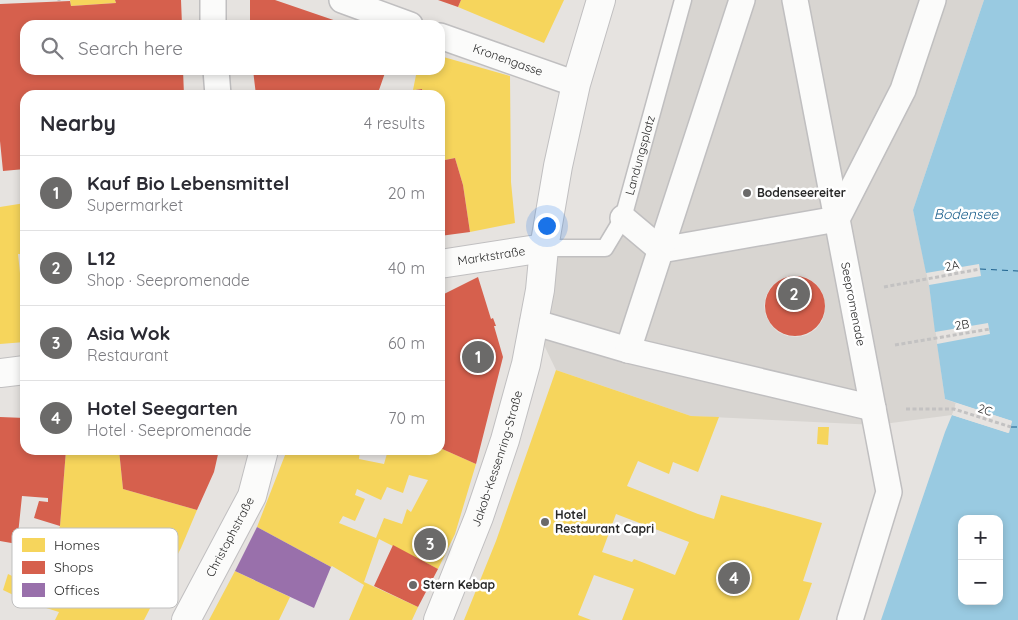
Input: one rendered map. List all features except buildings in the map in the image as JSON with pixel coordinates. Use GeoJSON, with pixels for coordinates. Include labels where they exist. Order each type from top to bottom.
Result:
{"type":"FeatureCollection","features":[{"type":"Feature","properties":{"kind":"street"},"geometry":{"type":"LineString","coordinates":[[213,0],[213,20]]}},
{"type":"Feature","properties":{"kind":"street"},"geometry":{"type":"LineString","coordinates":[[342,0],[396,20]]}},
{"type":"Feature","properties":{"kind":"street"},"geometry":{"type":"LineString","coordinates":[[544,248],[558,166],[576,84],[601,0]]}},
{"type":"Feature","properties":{"kind":"street"},"geometry":{"type":"LineString","coordinates":[[628,350],[742,0]]}},
{"type":"Feature","properties":{"kind":"street","name":"Seepromenade"},"geometry":{"type":"LineString","coordinates":[[795,0],[889,492],[850,620]]}},
{"type":"Feature","properties":{"kind":"street"},"geometry":{"type":"LineString","coordinates":[[661,250],[837,219],[903,90],[933,0]]}},
{"type":"Feature","properties":{"kind":"street","name":"Kronengasse"},"geometry":{"type":"LineString","coordinates":[[445,38],[576,84]]}},
{"type":"Feature","properties":{"kind":"street"},"geometry":{"type":"LineString","coordinates":[[216,75],[218,90]]}},
{"type":"Feature","properties":{"kind":"street"},"geometry":{"type":"LineString","coordinates":[[623,218],[661,250]]}},
{"type":"Feature","properties":{"kind":"street","name":"Marktstraße"},"geometry":{"type":"LineString","coordinates":[[445,263],[544,248]]}},
{"type":"Feature","properties":{"kind":"street","name":"Jakob-Kessenring-Straße"},"geometry":{"type":"LineString","coordinates":[[438,620],[479,517],[505,440],[526,364],[540,290],[544,248]]}},
{"type":"Feature","properties":{"kind":"street"},"geometry":{"type":"LineString","coordinates":[[533,322],[628,350],[872,408]]}},
{"type":"Feature","properties":{"kind":"street"},"geometry":{"type":"LineString","coordinates":[[0,373],[20,371]]}},
{"type":"Feature","properties":{"kind":"street","name":"Christophstraße"},"geometry":{"type":"LineString","coordinates":[[186,620],[252,496],[263,455]]}},
{"type":"Feature","properties":{"kind":"lane","name":"Landungsplatz"},"geometry":{"type":"LineString","coordinates":[[544,248],[605,248],[623,218],[683,0]]}},
{"type":"Feature","properties":{"kind":"path","name":"2A"},"geometry":{"type":"LineString","coordinates":[[851,292],[980,270]]}},
{"type":"Feature","properties":{"kind":"path","name":"2B"},"geometry":{"type":"LineString","coordinates":[[862,350],[990,329]]}},
{"type":"Feature","properties":{"kind":"path","name":"2C"},"geometry":{"type":"LineString","coordinates":[[872,408],[954,409],[1011,427]]}},
{"type":"Feature","properties":{"kind":"shaded area"},"geometry":{"type":"Polygon","coordinates":[[[683,0],[984,0],[913,210],[929,285],[945,399],[956,403],[952,415],[876,425],[691,416],[556,370],[533,322],[544,248],[605,248],[683,0]],[[788,276],[779,280],[771,287],[766,296],[764,306],[766,316],[778,332],[787,336],[797,337],[807,335],[816,329],[822,321],[825,312],[822,292],[816,284],[808,278],[788,276]]]}},
{"type":"Feature","properties":{"kind":"water","name":"Bodensee"},"geometry":{"type":"Polygon","coordinates":[[[984,0],[1018,0],[1018,620],[881,620],[952,415],[1008,433],[1012,421],[945,399],[937,344],[990,334],[988,323],[935,332],[929,285],[981,276],[979,264],[926,273],[913,210],[984,0]]]}},
{"type":"Feature","properties":{"kind":"pier"},"geometry":{"type":"Polygon","coordinates":[[[956,403],[1012,421],[1009,433],[952,415],[953,413],[1007,430],[1009,423],[955,405],[956,403]]]}},
{"type":"Feature","properties":{"kind":"ferry route"},"geometry":{"type":"LineString","coordinates":[[980,269],[1018,271]]}},
{"type":"Feature","properties":{"kind":"ferry route"},"geometry":{"type":"LineString","coordinates":[[1011,427],[1018,427]]}},
{"type":"Feature","properties":{"kind":"place","name":"Bodenseereiter"},"geometry":{"type":"Point","coordinates":[747,193]}},
{"type":"Feature","properties":{"kind":"place","name":"L12"},"geometry":{"type":"Point","coordinates":[794,294]}},
{"type":"Feature","properties":{"kind":"place","name":"Kauf Bio Lebensmittel"},"geometry":{"type":"Point","coordinates":[478,357]}},
{"type":"Feature","properties":{"kind":"place","name":"Hotel Restaurant Capri"},"geometry":{"type":"Point","coordinates":[545,522]}},
{"type":"Feature","properties":{"kind":"place","name":"Asia Wok"},"geometry":{"type":"Point","coordinates":[430,544]}},
{"type":"Feature","properties":{"kind":"place","name":"Hotel Seegarten"},"geometry":{"type":"Point","coordinates":[734,578]}},
{"type":"Feature","properties":{"kind":"place","name":"Stern Kebap"},"geometry":{"type":"Point","coordinates":[413,585]}}]}
